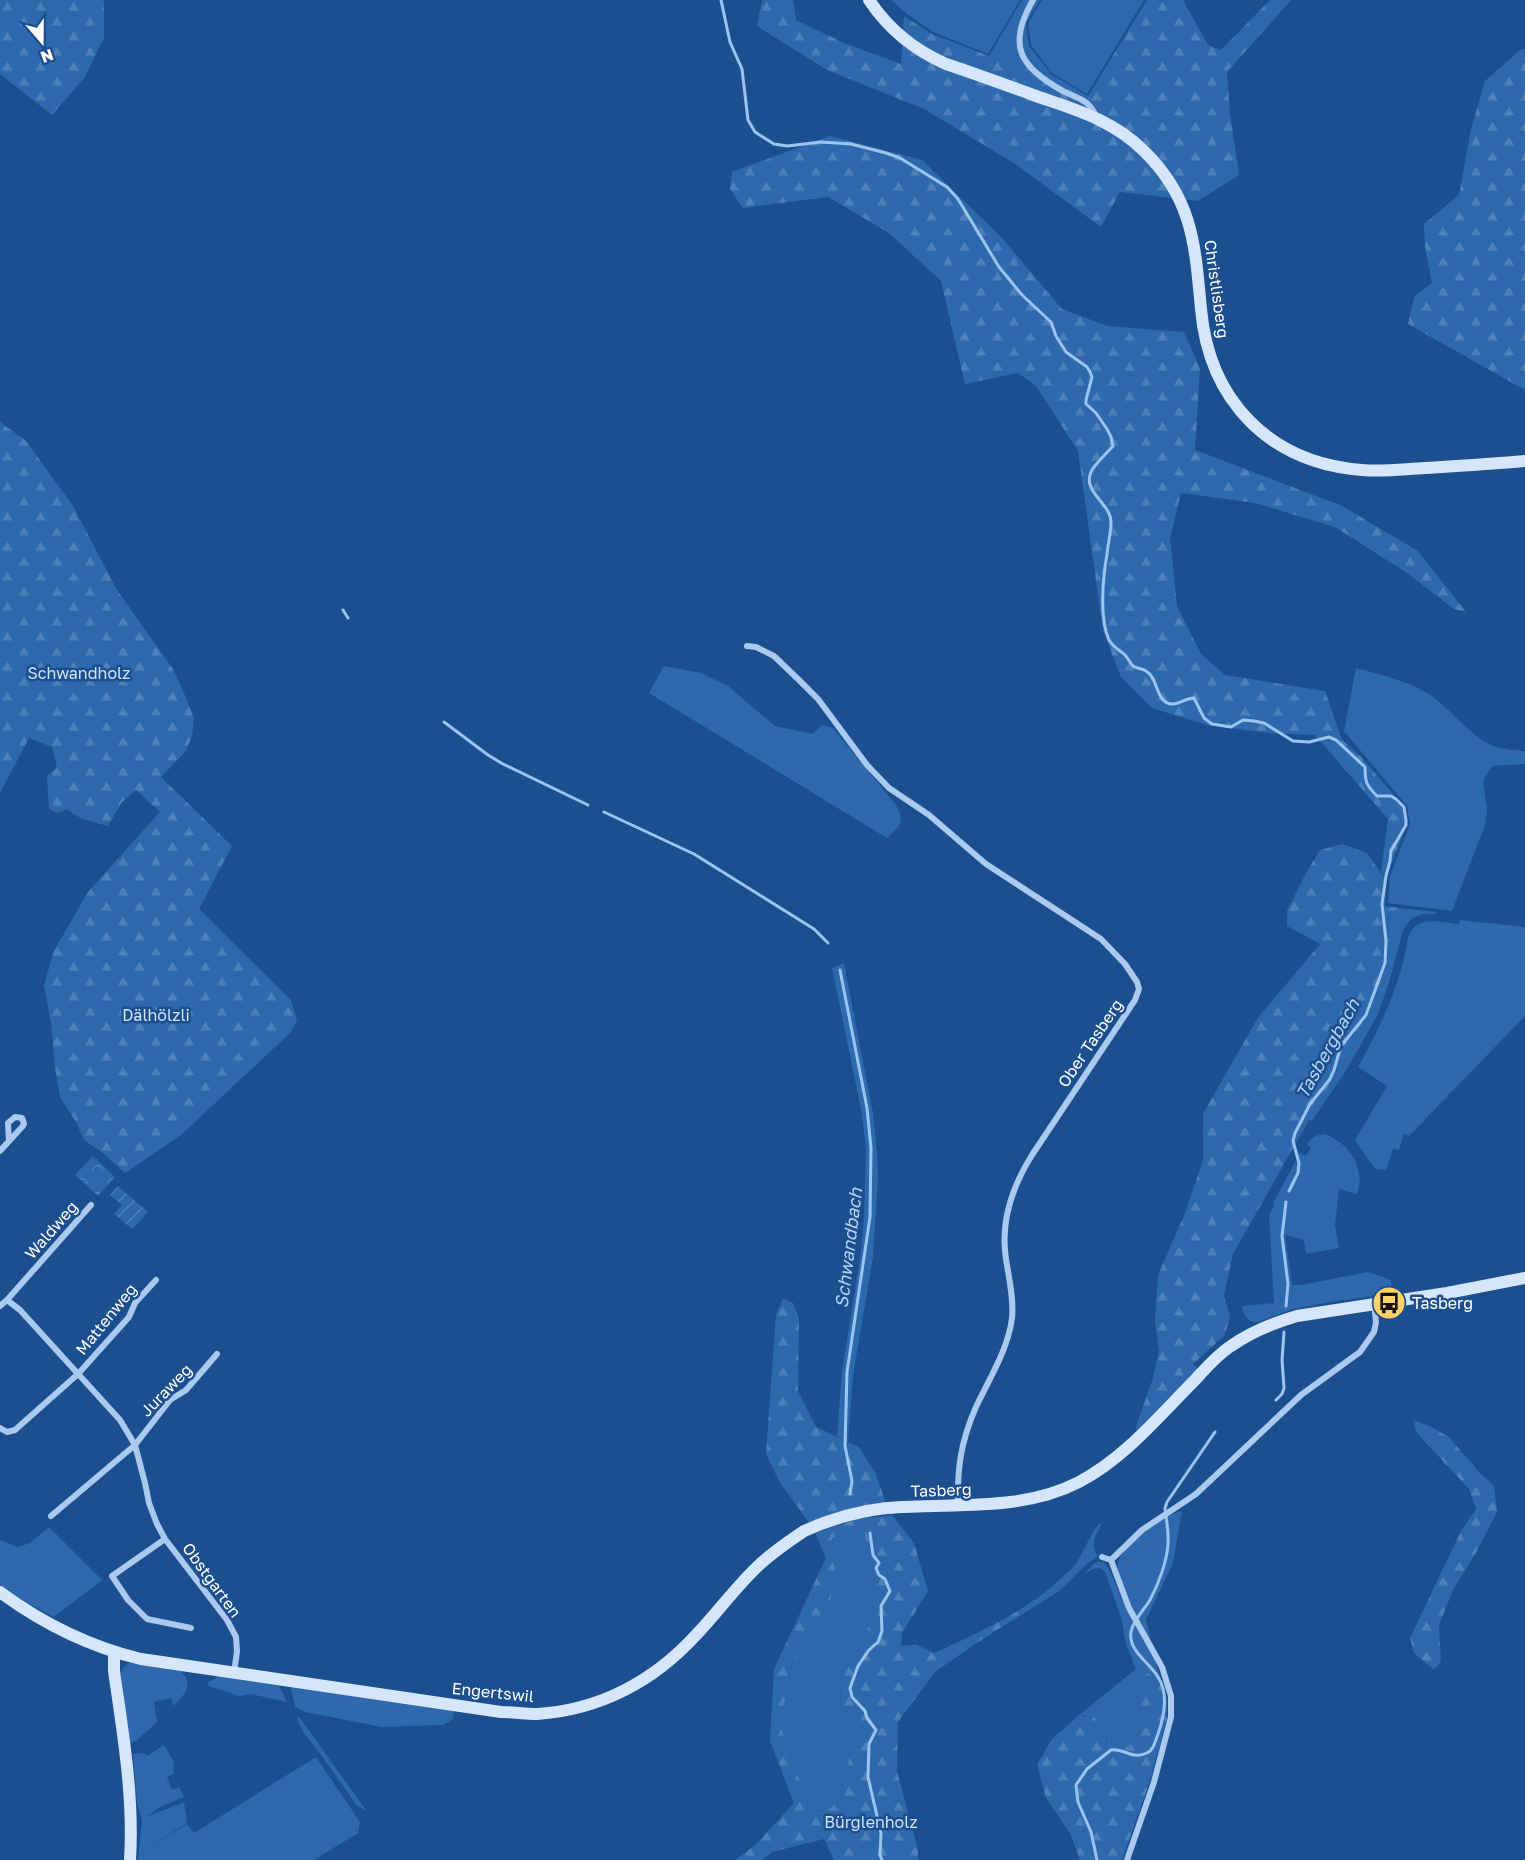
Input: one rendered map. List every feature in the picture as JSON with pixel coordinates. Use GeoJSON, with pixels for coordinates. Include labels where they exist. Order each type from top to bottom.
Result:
{"type":"FeatureCollection","features":[{"type":"Feature","properties":{"kind":"main road","name":"Christlisberg"},"geometry":{"type":"LineString","coordinates":[[869,0],[882,18],[900,36],[931,57],[1096,117],[1119,129],[1140,146],[1163,173],[1179,198],[1188,219],[1194,240],[1201,311],[1210,355],[1219,378],[1230,399],[1244,416],[1275,443],[1322,463],[1349,469],[1389,470],[1525,461]]}},
{"type":"Feature","properties":{"kind":"main road","name":"Tasberg"},"geometry":{"type":"LineString","coordinates":[[840,1516],[887,1508],[1006,1503],[1056,1492],[1079,1482],[1115,1458],[1229,1347],[1274,1323],[1297,1316],[1447,1293],[1525,1278]]}},
{"type":"Feature","properties":{"kind":"main road","name":"Engertswil"},"geometry":{"type":"LineString","coordinates":[[0,1592],[17,1605],[66,1632],[114,1652],[141,1659],[501,1712],[535,1714],[566,1711],[602,1702],[637,1685],[668,1663],[757,1567],[804,1531],[840,1516]]}},
{"type":"Feature","properties":{"kind":"main road"},"geometry":{"type":"LineString","coordinates":[[114,1652],[114,1671],[130,1798],[132,1834],[130,1860]]}},
{"type":"Feature","properties":{"kind":"street","name":"Christlisberg"},"geometry":{"type":"LineString","coordinates":[[1033,0],[1020,30],[1021,53],[1040,75],[1088,103],[1096,117]]}},
{"type":"Feature","properties":{"kind":"street","name":"Ober Tasberg"},"geometry":{"type":"LineString","coordinates":[[747,646],[756,647],[774,656],[798,678],[818,699],[867,765],[889,788],[929,815],[986,864],[1096,935],[1125,964],[1137,982],[1135,1000],[1022,1171],[1011,1199],[1006,1218],[1004,1241],[1012,1307],[1010,1329],[964,1440],[957,1477],[958,1506]]}},
{"type":"Feature","properties":{"kind":"street"},"geometry":{"type":"LineString","coordinates":[[0,1151],[9,1141]]}},
{"type":"Feature","properties":{"kind":"street","name":"Waldweg"},"geometry":{"type":"LineString","coordinates":[[0,1306],[8,1300],[91,1205]]}},
{"type":"Feature","properties":{"kind":"street","name":"Mattenweg"},"geometry":{"type":"LineString","coordinates":[[0,1428],[7,1432],[15,1430],[78,1374],[129,1317],[135,1303],[156,1280]]}},
{"type":"Feature","properties":{"kind":"street","name":"Obstgarten"},"geometry":{"type":"LineString","coordinates":[[8,1300],[20,1310],[120,1420],[135,1445],[149,1503],[165,1539],[227,1620],[236,1637],[234,1673]]}},
{"type":"Feature","properties":{"kind":"street"},"geometry":{"type":"LineString","coordinates":[[1111,1560],[1130,1540],[1204,1487],[1301,1395],[1359,1352],[1374,1332],[1376,1322],[1374,1303]]}},
{"type":"Feature","properties":{"kind":"street","name":"Juraweg"},"geometry":{"type":"LineString","coordinates":[[135,1445],[170,1400],[186,1390],[217,1354]]}},
{"type":"Feature","properties":{"kind":"street"},"geometry":{"type":"LineString","coordinates":[[51,1516],[135,1445]]}},
{"type":"Feature","properties":{"kind":"street","name":"Obstgarten"},"geometry":{"type":"LineString","coordinates":[[165,1539],[112,1576],[129,1600],[147,1619],[191,1628]]}},
{"type":"Feature","properties":{"kind":"street"},"geometry":{"type":"LineString","coordinates":[[1102,1557],[1111,1560]]}},
{"type":"Feature","properties":{"kind":"street"},"geometry":{"type":"LineString","coordinates":[[1111,1560],[1132,1614],[1162,1667],[1171,1696],[1171,1717],[1154,1782],[1127,1860]]}},
{"type":"Feature","properties":{"kind":"green space"},"geometry":{"type":"Polygon","coordinates":[[[0,0],[104,0],[104,37],[85,77],[52,115],[0,74],[0,0]]]}},
{"type":"Feature","properties":{"kind":"green space"},"geometry":{"type":"Polygon","coordinates":[[[762,0],[793,0],[796,20],[844,43],[901,64],[904,16],[932,34],[989,56],[1052,75],[1088,96],[1147,0],[1185,0],[1184,2],[1208,45],[1221,50],[1270,0],[1291,0],[1227,72],[1239,175],[1198,201],[1120,192],[1101,227],[1014,163],[924,109],[827,70],[757,26],[762,0]]]}},
{"type":"Feature","properties":{"kind":"green space"},"geometry":{"type":"Polygon","coordinates":[[[891,0],[1020,0],[988,54],[933,32],[891,0]]]}},
{"type":"Feature","properties":{"kind":"green space"},"geometry":{"type":"Polygon","coordinates":[[[1022,0],[1040,0],[1026,23],[1029,46],[1052,75],[989,56],[1022,0]]]}},
{"type":"Feature","properties":{"kind":"green space"},"geometry":{"type":"Polygon","coordinates":[[[1042,0],[1144,0],[1087,94],[1052,73],[1031,45],[1028,23],[1042,0]]]}},
{"type":"Feature","properties":{"kind":"green space"},"geometry":{"type":"Polygon","coordinates":[[[1525,49],[1525,390],[1408,324],[1414,297],[1432,283],[1425,247],[1424,224],[1459,195],[1471,129],[1485,81],[1520,50],[1525,49]]]}},
{"type":"Feature","properties":{"kind":"green space"},"geometry":{"type":"Polygon","coordinates":[[[830,136],[922,160],[1003,239],[1062,309],[1107,326],[1184,332],[1200,368],[1195,450],[1342,506],[1418,551],[1466,612],[1454,609],[1407,573],[1335,527],[1255,503],[1181,493],[1170,538],[1177,606],[1201,654],[1225,675],[1325,691],[1342,740],[1362,758],[1404,807],[1407,824],[1386,878],[1381,872],[1388,819],[1315,735],[1269,733],[1207,725],[1152,708],[1121,677],[1103,631],[1078,451],[1036,386],[1018,373],[965,384],[941,281],[889,233],[828,197],[743,208],[730,189],[732,172],[830,136]]]}},
{"type":"Feature","properties":{"kind":"green space"},"geometry":{"type":"Polygon","coordinates":[[[0,422],[26,441],[73,506],[117,590],[173,669],[194,718],[192,736],[186,751],[161,777],[232,846],[199,909],[291,1000],[297,1020],[290,1033],[181,1135],[125,1173],[84,1140],[60,1097],[44,985],[54,951],[88,892],[160,812],[136,790],[122,802],[108,826],[82,819],[67,809],[57,813],[49,809],[47,776],[57,767],[52,747],[29,738],[0,793],[0,422]]]}},
{"type":"Feature","properties":{"kind":"green space"},"geometry":{"type":"Polygon","coordinates":[[[664,666],[701,673],[728,686],[775,726],[813,734],[822,725],[833,728],[896,805],[901,816],[898,827],[887,838],[649,693],[664,666]]]}},
{"type":"Feature","properties":{"kind":"green space"},"geometry":{"type":"Polygon","coordinates":[[[1356,668],[1419,688],[1436,699],[1484,741],[1504,749],[1525,751],[1525,764],[1492,766],[1483,781],[1487,810],[1485,825],[1452,911],[1388,903],[1390,876],[1410,824],[1407,806],[1344,731],[1356,668]]]}},
{"type":"Feature","properties":{"kind":"green space"},"geometry":{"type":"Polygon","coordinates":[[[1342,844],[1367,853],[1386,880],[1385,906],[1399,908],[1387,919],[1391,942],[1387,964],[1367,1018],[1344,1047],[1333,1081],[1314,1104],[1309,1120],[1233,1254],[1224,1296],[1230,1317],[1225,1335],[1193,1364],[1136,1431],[1159,1352],[1155,1320],[1158,1275],[1185,1213],[1203,1160],[1203,1114],[1257,1019],[1320,944],[1287,926],[1287,911],[1320,850],[1342,844]]]}},
{"type":"Feature","properties":{"kind":"green space"},"geometry":{"type":"Polygon","coordinates":[[[1399,908],[1437,912],[1422,914],[1411,919],[1403,930],[1378,1014],[1347,1069],[1312,1121],[1309,1120],[1313,1104],[1333,1081],[1344,1047],[1367,1018],[1387,964],[1391,942],[1387,919],[1399,908]]]}},
{"type":"Feature","properties":{"kind":"green space"},"geometry":{"type":"Polygon","coordinates":[[[1460,920],[1525,927],[1525,1016],[1409,1136],[1404,1134],[1399,1150],[1393,1149],[1386,1170],[1375,1169],[1355,1140],[1387,1086],[1358,1067],[1390,1001],[1413,928],[1421,923],[1437,921],[1459,924],[1460,920]]]}},
{"type":"Feature","properties":{"kind":"green space"},"geometry":{"type":"Polygon","coordinates":[[[844,963],[873,1113],[878,1177],[873,1257],[853,1375],[848,1442],[837,1436],[842,1371],[861,1252],[866,1148],[861,1109],[832,968],[844,963]]]}},
{"type":"Feature","properties":{"kind":"green space"},"geometry":{"type":"Polygon","coordinates":[[[1325,1134],[1342,1144],[1354,1158],[1359,1175],[1357,1194],[1339,1189],[1335,1226],[1339,1248],[1306,1254],[1304,1240],[1285,1235],[1292,1285],[1368,1272],[1391,1280],[1392,1294],[1316,1305],[1287,1311],[1256,1322],[1250,1321],[1244,1315],[1242,1306],[1274,1303],[1269,1216],[1273,1203],[1300,1153],[1306,1156],[1311,1148],[1307,1144],[1314,1137],[1325,1134]]]}},
{"type":"Feature","properties":{"kind":"green space"},"geometry":{"type":"Polygon","coordinates":[[[93,1156],[115,1177],[98,1196],[75,1175],[93,1156]]]}},
{"type":"Feature","properties":{"kind":"green space"},"geometry":{"type":"Polygon","coordinates":[[[118,1186],[148,1212],[132,1229],[114,1214],[122,1205],[110,1195],[118,1186]]]}},
{"type":"Feature","properties":{"kind":"green space"},"geometry":{"type":"Polygon","coordinates":[[[783,1298],[793,1303],[799,1318],[798,1391],[816,1427],[859,1447],[876,1474],[886,1504],[847,1510],[809,1523],[779,1481],[766,1454],[776,1315],[783,1298]]]}},
{"type":"Feature","properties":{"kind":"green space"},"geometry":{"type":"Polygon","coordinates":[[[1193,1364],[1198,1369],[1136,1431],[1142,1420],[1193,1364]]]}},
{"type":"Feature","properties":{"kind":"green space"},"geometry":{"type":"Polygon","coordinates":[[[1414,1420],[1449,1437],[1494,1486],[1497,1512],[1476,1553],[1454,1588],[1439,1625],[1441,1661],[1434,1670],[1414,1653],[1410,1638],[1461,1531],[1476,1509],[1469,1489],[1416,1432],[1414,1420]]]}},
{"type":"Feature","properties":{"kind":"green space"},"geometry":{"type":"Polygon","coordinates":[[[1182,1511],[1173,1563],[1146,1620],[1157,1668],[1136,1680],[1143,1727],[1129,1746],[1107,1744],[1107,1735],[1091,1716],[1079,1715],[1136,1669],[1126,1644],[1121,1617],[1105,1572],[1100,1568],[1092,1569],[1083,1576],[1095,1563],[1104,1562],[1130,1617],[1134,1611],[1118,1569],[1121,1556],[1145,1531],[1182,1511]]]}},
{"type":"Feature","properties":{"kind":"green space","name":"Bürglenholz"},"geometry":{"type":"Polygon","coordinates":[[[892,1515],[914,1543],[928,1591],[902,1633],[901,1646],[917,1645],[934,1653],[1012,1615],[1054,1585],[1060,1585],[1059,1591],[935,1672],[898,1722],[897,1771],[918,1850],[918,1860],[834,1860],[824,1839],[772,1852],[762,1860],[735,1860],[754,1846],[794,1803],[770,1741],[774,1669],[826,1558],[815,1533],[857,1519],[892,1515]],[[864,1531],[832,1538],[835,1568],[828,1617],[814,1626],[792,1666],[780,1725],[811,1811],[828,1810],[839,1801],[854,1738],[840,1698],[842,1673],[864,1640],[870,1622],[874,1582],[864,1531]]]}},
{"type":"Feature","properties":{"kind":"green space"},"geometry":{"type":"Polygon","coordinates":[[[1100,1523],[1094,1544],[1098,1556],[1059,1591],[1060,1586],[1054,1585],[1076,1564],[1100,1523]]]}},
{"type":"Feature","properties":{"kind":"green space"},"geometry":{"type":"Polygon","coordinates":[[[49,1527],[102,1580],[54,1617],[0,1585],[0,1540],[18,1547],[30,1543],[49,1527]]]}},
{"type":"Feature","properties":{"kind":"green space"},"geometry":{"type":"Polygon","coordinates":[[[864,1531],[874,1582],[870,1622],[864,1640],[842,1673],[840,1698],[854,1738],[839,1801],[828,1810],[811,1811],[780,1725],[792,1666],[814,1626],[835,1568],[832,1538],[864,1531]]]}},
{"type":"Feature","properties":{"kind":"green space"},"geometry":{"type":"Polygon","coordinates":[[[130,1662],[180,1669],[187,1680],[185,1693],[173,1706],[171,1698],[154,1702],[157,1722],[131,1743],[129,1742],[121,1672],[130,1662]]]}},
{"type":"Feature","properties":{"kind":"green space"},"geometry":{"type":"Polygon","coordinates":[[[1157,1668],[1167,1697],[1167,1719],[1150,1781],[1122,1860],[1080,1860],[1071,1835],[1046,1798],[1037,1765],[1051,1740],[1079,1715],[1089,1716],[1101,1723],[1107,1744],[1129,1746],[1143,1727],[1136,1680],[1157,1668]]]}},
{"type":"Feature","properties":{"kind":"green space"},"geometry":{"type":"Polygon","coordinates":[[[219,1676],[279,1686],[287,1702],[251,1694],[239,1696],[209,1686],[207,1683],[219,1676]]]}},
{"type":"Feature","properties":{"kind":"green space"},"geometry":{"type":"Polygon","coordinates":[[[293,1686],[454,1710],[453,1719],[443,1725],[382,1727],[305,1712],[295,1707],[291,1689],[293,1686]]]}},
{"type":"Feature","properties":{"kind":"green space"},"geometry":{"type":"Polygon","coordinates":[[[298,1717],[366,1810],[357,1806],[304,1733],[297,1720],[298,1717]]]}},
{"type":"Feature","properties":{"kind":"green space"},"geometry":{"type":"Polygon","coordinates":[[[164,1745],[174,1762],[173,1774],[167,1777],[172,1790],[179,1787],[184,1797],[160,1807],[146,1817],[184,1802],[187,1823],[143,1851],[187,1824],[194,1833],[316,1757],[360,1822],[358,1833],[314,1860],[138,1860],[142,1819],[137,1803],[133,1754],[144,1753],[147,1756],[164,1745]]]}},
{"type":"Feature","properties":{"kind":"waterway","name":"Tasbergbach"},"geometry":{"type":"LineString","coordinates":[[721,0],[730,42],[742,69],[748,120],[755,132],[774,144],[787,146],[821,142],[851,144],[886,153],[900,158],[947,187],[958,199],[999,267],[1022,295],[1051,322],[1066,352],[1087,367],[1092,377],[1086,404],[1096,413],[1107,429],[1113,446],[1094,467],[1089,477],[1093,491],[1110,515],[1111,522],[1103,597],[1104,621],[1112,645],[1125,655],[1133,666],[1150,674],[1163,700],[1173,704],[1194,698],[1204,718],[1212,724],[1231,727],[1243,720],[1254,721],[1264,723],[1293,741],[1309,742],[1329,737],[1336,740],[1365,767],[1367,783],[1377,796],[1391,796],[1404,807],[1406,825],[1391,851],[1382,904],[1386,941],[1385,963],[1366,1015],[1341,1046],[1330,1079],[1310,1104],[1295,1133],[1293,1141],[1299,1163],[1298,1173],[1289,1191]]}},
{"type":"Feature","properties":{"kind":"waterway","name":"Schwandbach"},"geometry":{"type":"LineString","coordinates":[[343,610],[348,618]]}},
{"type":"Feature","properties":{"kind":"waterway","name":"Schwandbach"},"geometry":{"type":"LineString","coordinates":[[444,722],[503,764],[588,805]]}},
{"type":"Feature","properties":{"kind":"waterway","name":"Schwandbach"},"geometry":{"type":"LineString","coordinates":[[604,812],[694,854],[814,929],[828,943]]}},
{"type":"Feature","properties":{"kind":"waterway","name":"Schwandbach"},"geometry":{"type":"LineString","coordinates":[[840,970],[867,1108],[871,1148],[870,1217],[847,1372],[845,1446],[852,1481],[850,1494]]}},
{"type":"Feature","properties":{"kind":"waterway","name":"Tasbergbach"},"geometry":{"type":"LineString","coordinates":[[1286,1202],[1282,1236],[1288,1284],[1286,1306]]}},
{"type":"Feature","properties":{"kind":"waterway"},"geometry":{"type":"LineString","coordinates":[[1276,1400],[1284,1388],[1282,1360],[1284,1332]]}},
{"type":"Feature","properties":{"kind":"waterway","name":"Tasbergbach"},"geometry":{"type":"LineString","coordinates":[[1097,1860],[1091,1832],[1078,1802],[1076,1785],[1087,1769],[1111,1750],[1142,1755],[1149,1752],[1154,1745],[1164,1713],[1163,1691],[1158,1677],[1136,1651],[1131,1632],[1136,1619],[1148,1604],[1164,1566],[1168,1544],[1165,1508],[1167,1502],[1215,1432]]}},
{"type":"Feature","properties":{"kind":"waterway","name":"Schwandbach"},"geometry":{"type":"LineString","coordinates":[[870,1533],[873,1555],[879,1563],[876,1568],[879,1575],[885,1579],[890,1591],[881,1606],[882,1631],[878,1642],[858,1666],[850,1688],[852,1697],[865,1711],[876,1730],[869,1744],[868,1777],[881,1833],[880,1855],[882,1860]]}},
{"type":"Feature","properties":{"kind":"place","name":"Tasberg"},"geometry":{"type":"Point","coordinates":[1389,1303]}},
{"type":"Feature","properties":{"kind":"park label","name":"Schwandholz"},"geometry":{"type":"Point","coordinates":[79,673]}},
{"type":"Feature","properties":{"kind":"park label","name":"Dälhölzli"},"geometry":{"type":"Point","coordinates":[156,1015]}}]}
